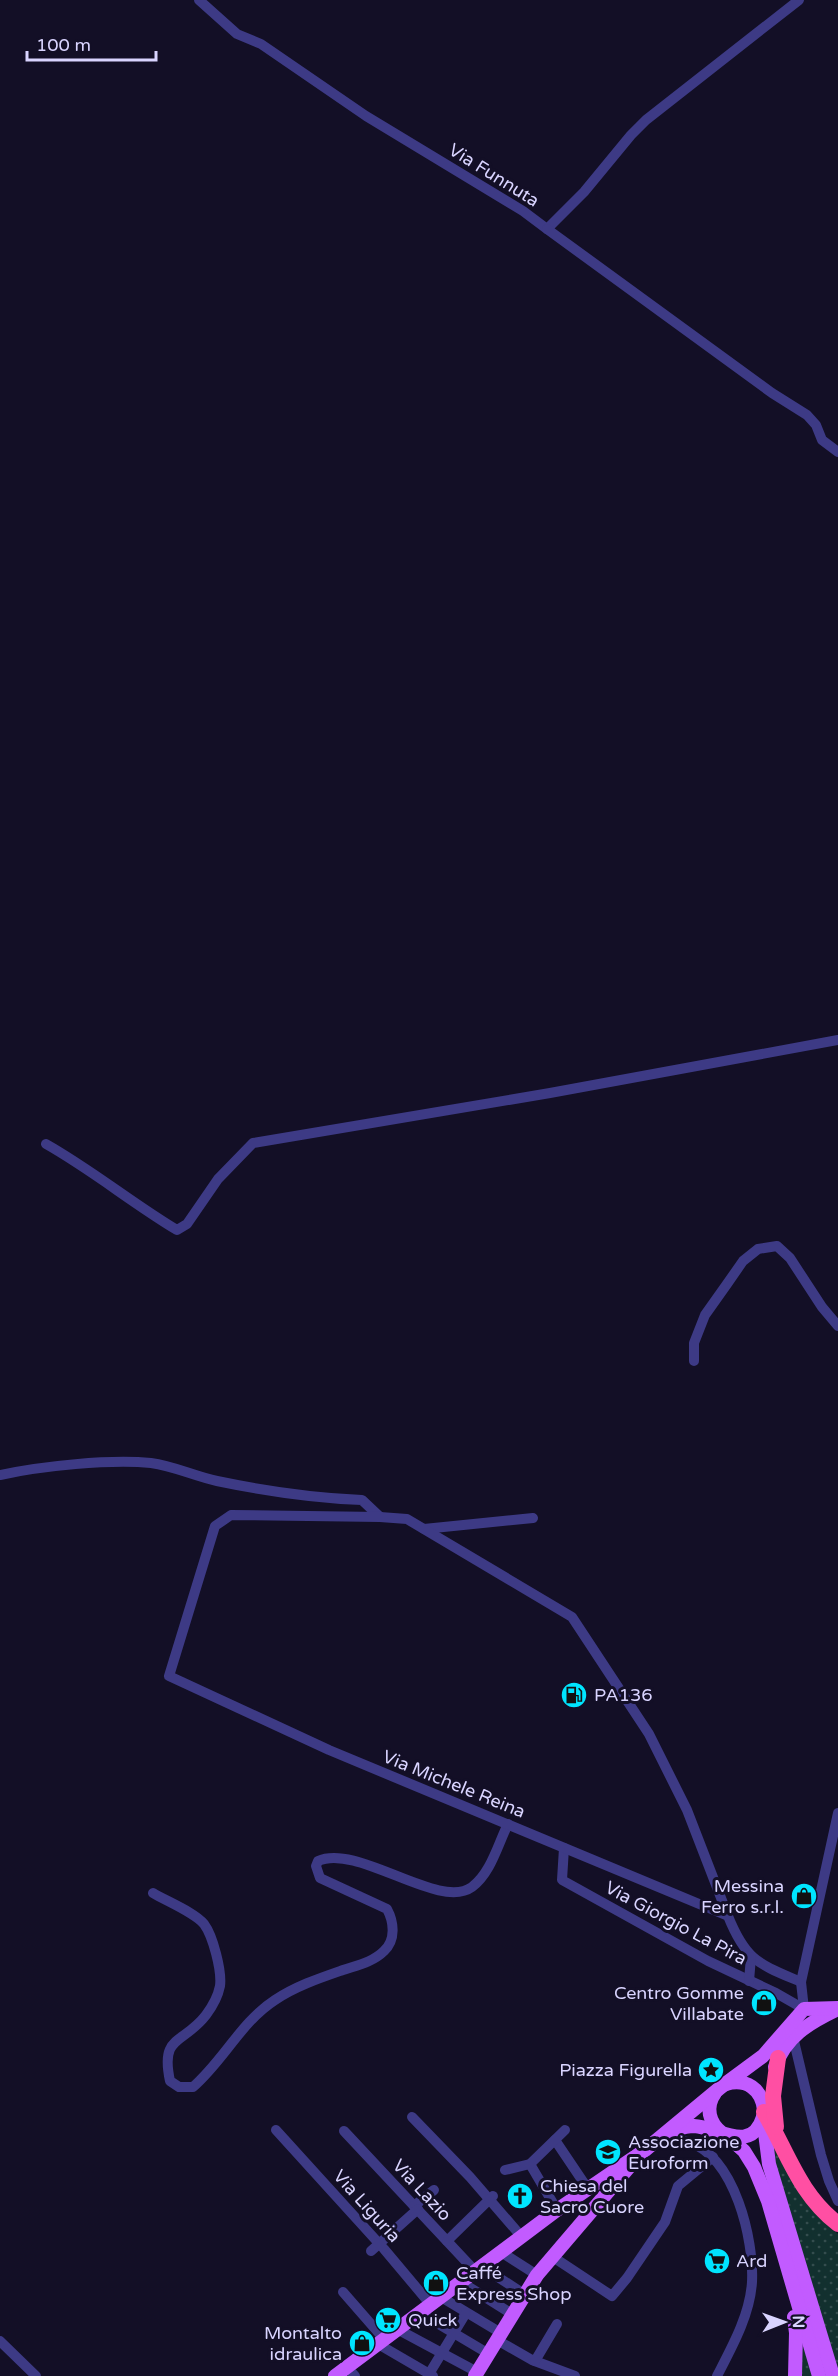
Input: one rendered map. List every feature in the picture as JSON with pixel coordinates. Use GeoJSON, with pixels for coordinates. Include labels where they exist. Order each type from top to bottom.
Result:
{"type":"FeatureCollection","features":[{"type":"Feature","properties":{"kind":"highway"},"geometry":{"type":"LineString","coordinates":[[778,2058],[772,2096],[779,2143]]}},
{"type":"Feature","properties":{"kind":"highway"},"geometry":{"type":"LineString","coordinates":[[764,2113],[808,2196],[838,2224]]}},
{"type":"Feature","properties":{"kind":"main road"},"geometry":{"type":"LineString","coordinates":[[334,2376],[351,2371],[381,2342],[521,2236],[574,2199],[598,2187],[763,2055],[804,2009],[838,2008]]}},
{"type":"Feature","properties":{"kind":"main road"},"geometry":{"type":"LineString","coordinates":[[666,2133],[687,2134],[707,2128],[736,2138],[747,2136],[756,2130],[764,2113],[770,2081],[778,2058],[805,2026],[838,2008]]}},
{"type":"Feature","properties":{"kind":"main road"},"geometry":{"type":"LineString","coordinates":[[804,2009],[805,2026]]}},
{"type":"Feature","properties":{"kind":"main road"},"geometry":{"type":"LineString","coordinates":[[819,2376],[780,2241],[754,2167],[744,2151],[711,2121],[709,2112],[711,2098],[723,2085],[740,2082],[754,2088],[762,2098],[769,2164],[833,2376]]}},
{"type":"Feature","properties":{"kind":"main road"},"geometry":{"type":"LineString","coordinates":[[476,2374],[537,2275],[588,2215],[598,2187]]}},
{"type":"Feature","properties":{"kind":"main road"},"geometry":{"type":"LineString","coordinates":[[574,2199],[588,2215]]}},
{"type":"Feature","properties":{"kind":"main road"},"geometry":{"type":"LineString","coordinates":[[780,2241],[796,2333],[795,2376]]}},
{"type":"Feature","properties":{"kind":"street","name":"Via Funnuta"},"geometry":{"type":"LineString","coordinates":[[199,0],[237,34],[261,44],[366,116],[523,211],[547,229],[584,192],[646,120],[799,0]]}},
{"type":"Feature","properties":{"kind":"street"},"geometry":{"type":"LineString","coordinates":[[547,229],[807,416],[816,425],[822,440],[838,452]]}},
{"type":"Feature","properties":{"kind":"street"},"geometry":{"type":"LineString","coordinates":[[46,1144],[177,1230],[187,1224],[218,1179],[253,1143],[550,1093],[838,1040]]}},
{"type":"Feature","properties":{"kind":"street"},"geometry":{"type":"LineString","coordinates":[[694,1361],[694,1343],[705,1315],[743,1261],[758,1248],[777,1246],[790,1258],[822,1307],[838,1326]]}},
{"type":"Feature","properties":{"kind":"street"},"geometry":{"type":"LineString","coordinates":[[0,1475],[36,1468],[102,1463],[148,1463],[177,1467],[214,1480],[260,1489],[308,1497],[362,1500],[380,1517],[407,1519],[572,1617],[649,1734],[687,1810],[728,1916],[751,1957],[801,1982]]}},
{"type":"Feature","properties":{"kind":"street","name":"Via Michele Reina"},"geometry":{"type":"LineString","coordinates":[[380,1517],[231,1515],[215,1526],[169,1676],[329,1750],[728,1916]]}},
{"type":"Feature","properties":{"kind":"street"},"geometry":{"type":"LineString","coordinates":[[424,1528],[532,1518]]}},
{"type":"Feature","properties":{"kind":"street"},"geometry":{"type":"LineString","coordinates":[[804,2009],[801,1982],[833,1857],[838,1813]]}},
{"type":"Feature","properties":{"kind":"street"},"geometry":{"type":"LineString","coordinates":[[153,1893],[204,1924],[219,1967],[220,1986],[215,2000],[206,2015],[171,2046],[166,2060],[170,2081],[179,2087],[193,2086],[245,2025],[272,2002],[287,1992],[374,1960],[386,1950],[391,1942],[393,1926],[387,1909],[320,1878],[316,1866],[318,1861],[337,1858],[440,1891],[462,1891],[471,1888],[480,1880],[508,1824]]}},
{"type":"Feature","properties":{"kind":"street","name":"Via Giorgio La Pira"},"geometry":{"type":"LineString","coordinates":[[564,1848],[562,1880],[708,1961],[804,2009]]}},
{"type":"Feature","properties":{"kind":"street"},"geometry":{"type":"LineString","coordinates":[[748,1981],[751,1957]]}},
{"type":"Feature","properties":{"kind":"street"},"geometry":{"type":"LineString","coordinates":[[794,2037],[838,2201]]}},
{"type":"Feature","properties":{"kind":"street"},"geometry":{"type":"LineString","coordinates":[[412,2117],[491,2198],[521,2236]]}},
{"type":"Feature","properties":{"kind":"street","name":"Via Liguria"},"geometry":{"type":"LineString","coordinates":[[276,2130],[375,2247],[431,2305]]}},
{"type":"Feature","properties":{"kind":"street"},"geometry":{"type":"LineString","coordinates":[[505,2170],[530,2164],[565,2130]]}},
{"type":"Feature","properties":{"kind":"street","name":"Via Lazio"},"geometry":{"type":"LineString","coordinates":[[344,2131],[447,2241],[478,2269],[524,2294]]}},
{"type":"Feature","properties":{"kind":"street"},"geometry":{"type":"LineString","coordinates":[[649,2147],[676,2140],[687,2134],[713,2157],[721,2168],[742,2213],[751,2257],[752,2283],[746,2315],[717,2376]]}},
{"type":"Feature","properties":{"kind":"street"},"geometry":{"type":"LineString","coordinates":[[555,2140],[598,2187]]}},
{"type":"Feature","properties":{"kind":"street"},"geometry":{"type":"LineString","coordinates":[[553,2257],[612,2296],[665,2222],[678,2186],[713,2157]]}},
{"type":"Feature","properties":{"kind":"street"},"geometry":{"type":"LineString","coordinates":[[530,2164],[557,2210]]}},
{"type":"Feature","properties":{"kind":"street"},"geometry":{"type":"LineString","coordinates":[[375,2247],[434,2190]]}},
{"type":"Feature","properties":{"kind":"street"},"geometry":{"type":"LineString","coordinates":[[447,2241],[491,2198]]}},
{"type":"Feature","properties":{"kind":"street"},"geometry":{"type":"LineString","coordinates":[[501,2252],[537,2275]]}},
{"type":"Feature","properties":{"kind":"street"},"geometry":{"type":"LineString","coordinates":[[461,2282],[512,2314]]}},
{"type":"Feature","properties":{"kind":"street"},"geometry":{"type":"LineString","coordinates":[[343,2292],[381,2342],[431,2375],[466,2313]]}},
{"type":"Feature","properties":{"kind":"street"},"geometry":{"type":"LineString","coordinates":[[431,2305],[466,2313],[535,2361],[575,2376]]}},
{"type":"Feature","properties":{"kind":"street"},"geometry":{"type":"LineString","coordinates":[[431,2305],[454,2333],[489,2354]]}},
{"type":"Feature","properties":{"kind":"street"},"geometry":{"type":"LineString","coordinates":[[535,2361],[557,2324]]}},
{"type":"Feature","properties":{"kind":"street"},"geometry":{"type":"LineString","coordinates":[[398,2330],[476,2374]]}},
{"type":"Feature","properties":{"kind":"street"},"geometry":{"type":"LineString","coordinates":[[0,2341],[36,2376]]}},
{"type":"Feature","properties":{"kind":"green space"},"geometry":{"type":"Polygon","coordinates":[[[772,2140],[793,2179],[817,2214],[838,2234],[838,2371],[773,2157],[772,2140]]]}},
{"type":"Feature","properties":{"kind":"green space"},"geometry":{"type":"Polygon","coordinates":[[[803,2345],[813,2376],[801,2376],[803,2345]]]}},
{"type":"Feature","properties":{"kind":"place","name":"PA136"},"geometry":{"type":"Point","coordinates":[574,1695]}},
{"type":"Feature","properties":{"kind":"place","name":"Messina Ferro s.r.l."},"geometry":{"type":"Point","coordinates":[804,1896]}},
{"type":"Feature","properties":{"kind":"place","name":"Centro Gomme Villabate"},"geometry":{"type":"Point","coordinates":[764,2003]}},
{"type":"Feature","properties":{"kind":"place","name":"Piazza Figurella"},"geometry":{"type":"Point","coordinates":[711,2070]}},
{"type":"Feature","properties":{"kind":"place","name":"Associazione Euroform"},"geometry":{"type":"Point","coordinates":[608,2152]}},
{"type":"Feature","properties":{"kind":"place","name":"Chiesa del Sacro Cuore"},"geometry":{"type":"Point","coordinates":[520,2196]}},
{"type":"Feature","properties":{"kind":"place","name":"Ard"},"geometry":{"type":"Point","coordinates":[717,2261]}},
{"type":"Feature","properties":{"kind":"place","name":"Caffé Express Shop"},"geometry":{"type":"Point","coordinates":[436,2283]}},
{"type":"Feature","properties":{"kind":"place","name":"Quick"},"geometry":{"type":"Point","coordinates":[388,2320]}},
{"type":"Feature","properties":{"kind":"place","name":"Montalto idraulica"},"geometry":{"type":"Point","coordinates":[362,2343]}}]}
